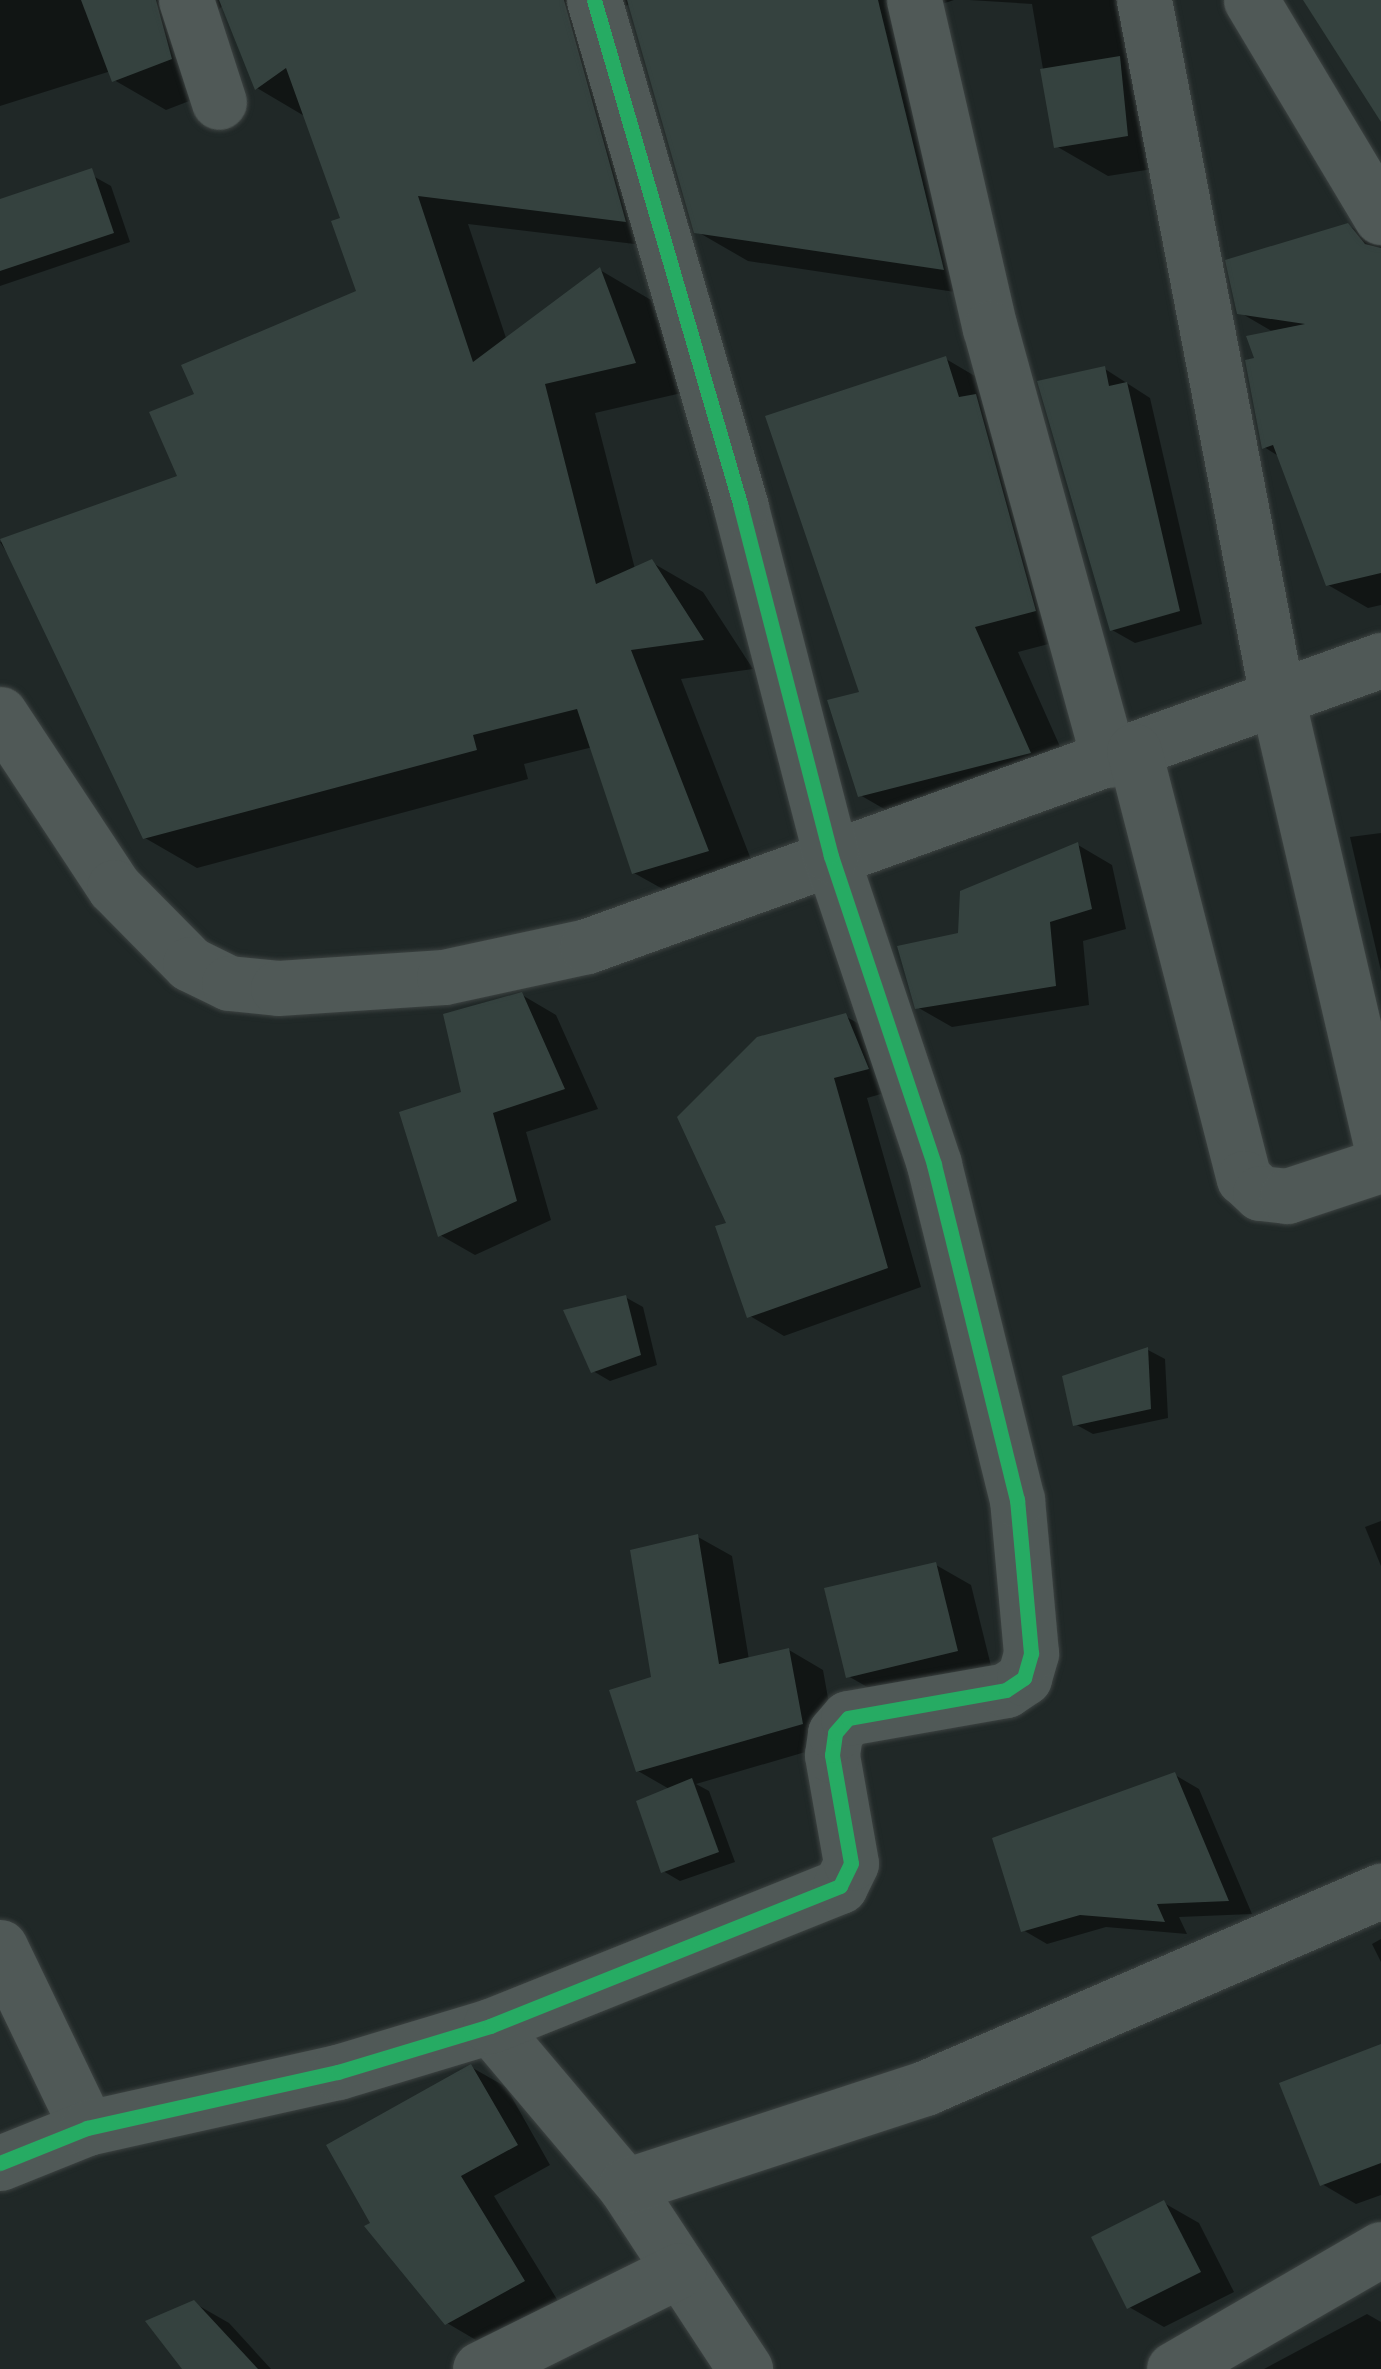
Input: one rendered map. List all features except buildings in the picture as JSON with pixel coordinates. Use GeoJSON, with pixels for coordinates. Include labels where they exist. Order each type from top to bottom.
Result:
{"type":"FeatureCollection","features":[{"type":"Feature","properties":{"kind":"street"},"geometry":{"type":"LineString","coordinates":[[186,0],[220,102]]}},
{"type":"Feature","properties":{"kind":"street"},"geometry":{"type":"LineString","coordinates":[[0,2163],[87,2128],[338,2072],[490,2026],[840,1886],[850,1862],[832,1754],[835,1733],[848,1718],[1006,1690],[1024,1678],[1032,1653],[1017,1500],[934,1164],[831,856],[751,543],[594,0]]}},
{"type":"Feature","properties":{"kind":"street"},"geometry":{"type":"LineString","coordinates":[[914,0],[990,328],[1121,755],[1244,1178],[1260,1193],[1287,1196],[1381,1165]]}},
{"type":"Feature","properties":{"kind":"street"},"geometry":{"type":"LineString","coordinates":[[1144,0],[1278,702],[1381,1144]]}},
{"type":"Feature","properties":{"kind":"street"},"geometry":{"type":"LineString","coordinates":[[1260,3],[1381,217]]}},
{"type":"Feature","properties":{"kind":"street"},"geometry":{"type":"LineString","coordinates":[[6,739],[114,887],[190,964],[229,983],[278,988],[444,977],[587,946],[831,856],[1278,702],[1381,660]]}},
{"type":"Feature","properties":{"kind":"street"},"geometry":{"type":"LineString","coordinates":[[625,2186],[925,2088],[1381,1891]]}},
{"type":"Feature","properties":{"kind":"street"},"geometry":{"type":"LineString","coordinates":[[0,1947],[87,2128]]}},
{"type":"Feature","properties":{"kind":"street"},"geometry":{"type":"LineString","coordinates":[[490,2026],[625,2186],[744,2369]]}},
{"type":"Feature","properties":{"kind":"street"},"geometry":{"type":"LineString","coordinates":[[1174,2369],[1381,2249]]}},
{"type":"Feature","properties":{"kind":"street"},"geometry":{"type":"LineString","coordinates":[[480,2369],[679,2270]]}},
{"type":"Feature","properties":{"kind":"cycle path"},"geometry":{"type":"LineString","coordinates":[[0,2163],[87,2128],[338,2072],[490,2026],[840,1886],[851,1863],[832,1755],[835,1733],[848,1718],[1006,1690],[1024,1678],[1031,1653],[1017,1500],[934,1164],[831,856],[741,507],[594,0]]}}]}
